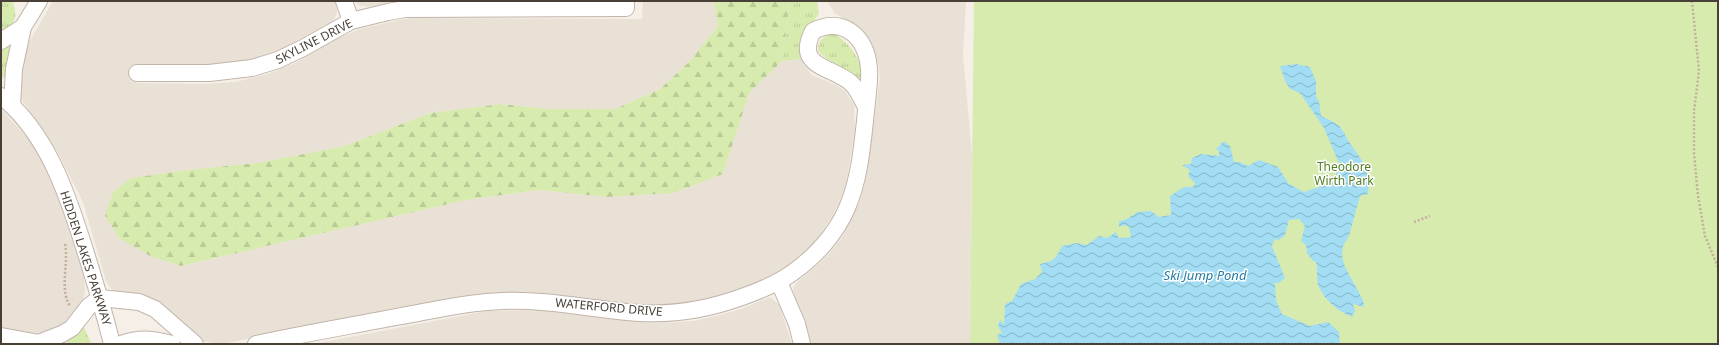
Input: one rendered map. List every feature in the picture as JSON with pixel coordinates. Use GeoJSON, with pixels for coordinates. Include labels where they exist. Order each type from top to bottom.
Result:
{"type":"FeatureCollection","features":[{"type":"Feature","properties":{"kind":"street"},"geometry":{"type":"LineString","coordinates":[[344,1],[351,21]]}},
{"type":"Feature","properties":{"kind":"street","name":"SKYLINE DRIVE"},"geometry":{"type":"LineString","coordinates":[[137,73],[209,73],[252,68],[278,60],[351,21],[405,9],[626,8],[626,1]]}},
{"type":"Feature","properties":{"kind":"street"},"geometry":{"type":"LineString","coordinates":[[7,101],[23,27],[37,2]]}},
{"type":"Feature","properties":{"kind":"street","name":"WATERFORD DRIVE"},"geometry":{"type":"LineString","coordinates":[[256,344],[453,307],[503,300],[554,302],[640,313],[675,313],[730,302],[779,282],[794,272],[824,246],[837,228],[847,209],[854,189],[860,158],[866,107],[870,70],[864,48],[848,29],[839,26],[821,27],[814,31],[808,46],[809,56],[817,65],[843,77],[853,84],[866,107]]}},
{"type":"Feature","properties":{"kind":"street"},"geometry":{"type":"LineString","coordinates":[[1,41],[23,27]]}},
{"type":"Feature","properties":{"kind":"street","name":"HIDDEN LAKES PARKWAY"},"geometry":{"type":"LineString","coordinates":[[7,101],[40,142],[56,171],[70,203],[100,298],[112,344]]}},
{"type":"Feature","properties":{"kind":"street"},"geometry":{"type":"LineString","coordinates":[[779,282],[797,324],[802,344]]}},
{"type":"Feature","properties":{"kind":"street"},"geometry":{"type":"LineString","coordinates":[[1,336],[43,343],[72,328],[89,306],[100,298],[139,302],[154,309],[195,344]]}},
{"type":"Feature","properties":{"kind":"street"},"geometry":{"type":"LineString","coordinates":[[121,344],[134,340],[150,338],[172,344]]}},
{"type":"Feature","properties":{"kind":"path"},"geometry":{"type":"LineString","coordinates":[[1692,1],[1699,71],[1694,111],[1694,153],[1698,196],[1705,236],[1718,266]]}},
{"type":"Feature","properties":{"kind":"path"},"geometry":{"type":"LineString","coordinates":[[1414,222],[1430,216]]}},
{"type":"Feature","properties":{"kind":"path"},"geometry":{"type":"LineString","coordinates":[[64,239],[67,254],[65,294],[68,303],[81,317]]}},
{"type":"Feature","properties":{"kind":"shaded area"},"geometry":{"type":"Polygon","coordinates":[[[53,1],[336,1],[337,13],[334,20],[284,48],[257,60],[217,65],[136,65],[136,83],[205,84],[235,82],[268,74],[295,63],[334,40],[360,29],[399,20],[413,18],[642,19],[643,1],[714,1],[718,26],[688,63],[660,89],[615,109],[551,109],[501,104],[430,113],[345,146],[257,163],[187,170],[131,178],[181,266],[466,200],[539,190],[607,197],[673,193],[723,174],[749,92],[782,61],[802,59],[803,64],[812,75],[836,85],[845,91],[854,105],[855,130],[845,190],[833,215],[816,241],[783,270],[760,282],[731,294],[673,305],[637,305],[515,292],[468,297],[433,303],[221,344],[203,341],[111,289],[106,281],[83,202],[57,151],[21,99],[21,56],[53,1]]]}},
{"type":"Feature","properties":{"kind":"shaded area"},"geometry":{"type":"Polygon","coordinates":[[[355,1],[450,1],[396,2],[368,7],[358,5],[355,1]]]}},
{"type":"Feature","properties":{"kind":"shaded area"},"geometry":{"type":"Polygon","coordinates":[[[827,1],[966,1],[963,55],[972,154],[970,344],[811,344],[807,327],[793,288],[796,283],[829,254],[843,236],[861,198],[866,177],[880,78],[879,66],[875,54],[864,37],[846,20],[835,13],[827,1]]]}},
{"type":"Feature","properties":{"kind":"shaded area"},"geometry":{"type":"Polygon","coordinates":[[[1,109],[31,142],[49,175],[64,213],[84,276],[85,290],[81,310],[60,330],[43,333],[17,332],[1,329],[1,109]]]}},
{"type":"Feature","properties":{"kind":"shaded area"},"geometry":{"type":"Polygon","coordinates":[[[771,298],[779,304],[792,344],[313,344],[487,311],[540,310],[642,322],[665,323],[693,321],[741,309],[771,298]]]}},
{"type":"Feature","properties":{"kind":"green space"},"geometry":{"type":"Polygon","coordinates":[[[1,1],[13,2],[15,16],[9,27],[1,33],[1,1]]]}},
{"type":"Feature","properties":{"kind":"green space"},"geometry":{"type":"Polygon","coordinates":[[[714,1],[789,1],[782,61],[749,93],[723,174],[673,193],[607,197],[539,190],[466,200],[181,266],[150,256],[119,238],[105,216],[113,192],[131,178],[187,170],[257,163],[345,146],[430,113],[501,104],[551,109],[615,109],[660,89],[688,63],[718,26],[714,1]]]}},
{"type":"Feature","properties":{"kind":"green space"},"geometry":{"type":"Polygon","coordinates":[[[789,1],[817,1],[819,14],[807,29],[801,40],[799,46],[802,59],[782,61],[789,1]]]}},
{"type":"Feature","properties":{"kind":"green space","name":"Theodore Wirth Park"},"geometry":{"type":"Polygon","coordinates":[[[974,1],[1718,1],[1718,344],[970,344],[974,1]]]}},
{"type":"Feature","properties":{"kind":"green space"},"geometry":{"type":"Polygon","coordinates":[[[835,34],[845,42],[855,54],[860,66],[860,79],[829,60],[818,51],[819,43],[822,38],[835,34]]]}},
{"type":"Feature","properties":{"kind":"green space"},"geometry":{"type":"Polygon","coordinates":[[[13,42],[8,73],[1,79],[1,47],[13,42]]]}},
{"type":"Feature","properties":{"kind":"green space"},"geometry":{"type":"Polygon","coordinates":[[[83,325],[91,343],[67,344],[68,338],[83,325]]]}},
{"type":"Feature","properties":{"kind":"water","name":"Ski Jump Pond"},"geometry":{"type":"Polygon","coordinates":[[[1296,64],[1310,67],[1316,81],[1316,97],[1319,101],[1321,116],[1341,128],[1364,164],[1368,176],[1368,194],[1360,196],[1349,236],[1343,246],[1342,256],[1345,267],[1363,300],[1364,307],[1353,304],[1355,311],[1352,317],[1337,309],[1325,297],[1318,284],[1316,262],[1313,261],[1307,253],[1306,245],[1301,241],[1305,226],[1299,219],[1289,220],[1285,235],[1279,240],[1275,239],[1272,246],[1285,278],[1279,283],[1275,283],[1276,300],[1282,314],[1310,326],[1328,322],[1339,332],[1340,344],[1000,344],[997,335],[1002,333],[998,326],[1000,320],[1004,324],[1005,304],[1012,301],[1021,284],[1035,279],[1042,272],[1040,264],[1054,259],[1062,246],[1077,243],[1087,245],[1099,236],[1107,238],[1116,232],[1119,238],[1131,237],[1129,227],[1125,225],[1119,227],[1119,221],[1125,220],[1138,212],[1151,211],[1159,217],[1171,215],[1170,196],[1184,187],[1193,187],[1195,183],[1188,176],[1190,170],[1182,165],[1191,164],[1192,158],[1201,154],[1219,156],[1219,150],[1215,150],[1224,141],[1230,146],[1234,162],[1240,162],[1248,166],[1259,160],[1278,167],[1289,184],[1304,192],[1334,182],[1339,163],[1324,128],[1300,93],[1290,89],[1285,81],[1280,66],[1296,64]]]}}]}
